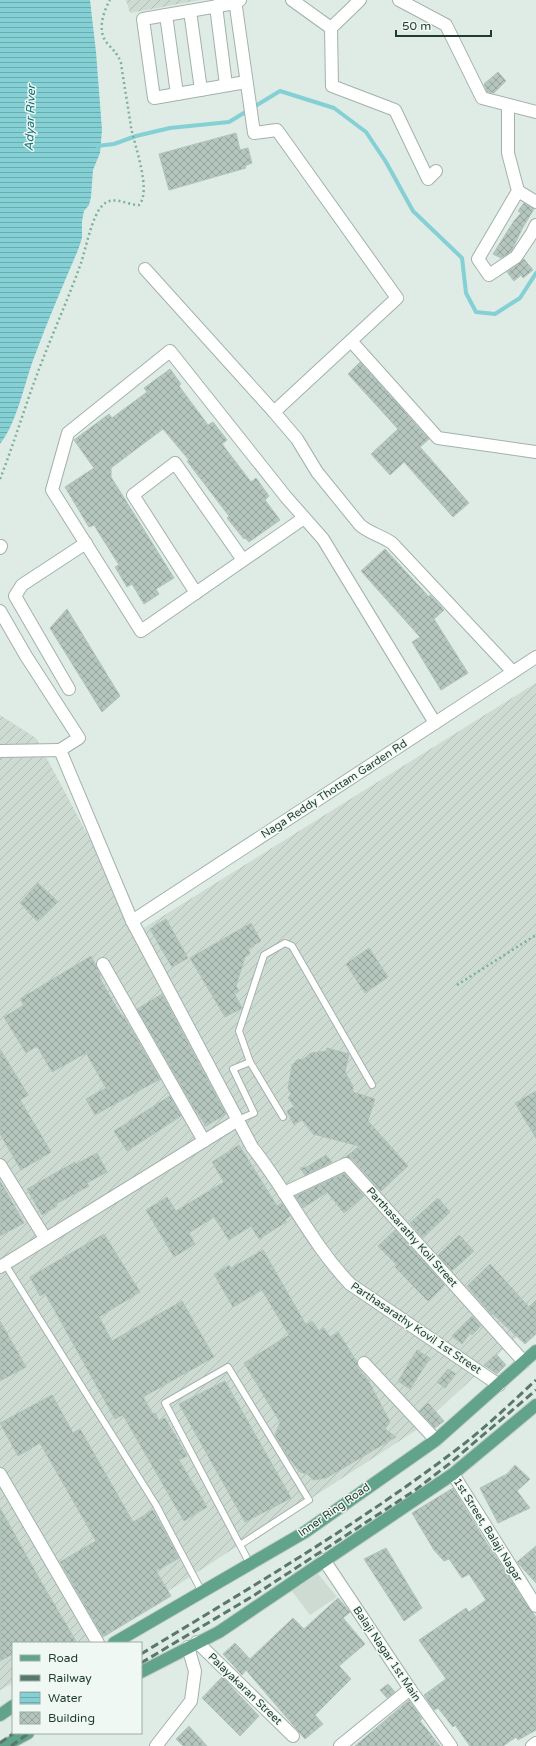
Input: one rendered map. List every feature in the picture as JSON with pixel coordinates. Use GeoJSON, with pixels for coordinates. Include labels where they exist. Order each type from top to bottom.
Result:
{"type":"FeatureCollection","features":[{"type":"Feature","properties":{"kind":"main road","name":"Inner Ring Road"},"geometry":{"type":"LineString","coordinates":[[116,1642],[305,1532],[436,1440],[536,1351]]}},
{"type":"Feature","properties":{"kind":"main road"},"geometry":{"type":"LineString","coordinates":[[142,1671],[219,1632],[453,1474],[536,1405]]}},
{"type":"Feature","properties":{"kind":"main road"},"geometry":{"type":"LineString","coordinates":[[0,1715],[12,1707]]}},
{"type":"Feature","properties":{"kind":"main road"},"geometry":{"type":"LineString","coordinates":[[4,1746],[23,1738]]}},
{"type":"Feature","properties":{"kind":"street"},"geometry":{"type":"LineString","coordinates":[[292,0],[331,28]]}},
{"type":"Feature","properties":{"kind":"street"},"geometry":{"type":"LineString","coordinates":[[399,0],[446,25],[482,98],[536,112]]}},
{"type":"Feature","properties":{"kind":"street"},"geometry":{"type":"LineString","coordinates":[[246,82],[154,98],[144,19],[166,16],[236,1],[254,133],[277,130],[397,298],[274,412]]}},
{"type":"Feature","properties":{"kind":"street"},"geometry":{"type":"LineString","coordinates":[[352,2],[331,28],[332,86],[396,110],[428,179],[436,171]]}},
{"type":"Feature","properties":{"kind":"street"},"geometry":{"type":"LineString","coordinates":[[216,6],[226,85]]}},
{"type":"Feature","properties":{"kind":"street"},"geometry":{"type":"LineString","coordinates":[[190,11],[201,90]]}},
{"type":"Feature","properties":{"kind":"street"},"geometry":{"type":"LineString","coordinates":[[166,16],[177,94]]}},
{"type":"Feature","properties":{"kind":"street"},"geometry":{"type":"LineString","coordinates":[[508,105],[508,153],[518,191],[536,202]]}},
{"type":"Feature","properties":{"kind":"street"},"geometry":{"type":"LineString","coordinates":[[518,191],[478,259],[489,275],[516,257],[532,233],[536,224]]}},
{"type":"Feature","properties":{"kind":"street"},"geometry":{"type":"LineString","coordinates":[[145,268],[297,439],[317,472],[360,525],[364,529],[392,543],[513,672]]}},
{"type":"Feature","properties":{"kind":"street"},"geometry":{"type":"LineString","coordinates":[[351,340],[438,438],[536,452]]}},
{"type":"Feature","properties":{"kind":"street"},"geometry":{"type":"LineString","coordinates":[[304,518],[141,631],[52,490],[68,434],[170,351],[281,491],[323,539],[435,723]]}},
{"type":"Feature","properties":{"kind":"street"},"geometry":{"type":"LineString","coordinates":[[196,593],[133,495],[175,463],[242,560]]}},
{"type":"Feature","properties":{"kind":"street"},"geometry":{"type":"LineString","coordinates":[[68,689],[15,596],[22,585],[86,543]]}},
{"type":"Feature","properties":{"kind":"street"},"geometry":{"type":"LineString","coordinates":[[0,611],[26,656],[79,738],[60,750],[0,751]]}},
{"type":"Feature","properties":{"kind":"street","name":"Naga Reddy Thottam Garden Rd"},"geometry":{"type":"LineString","coordinates":[[132,921],[536,657]]}},
{"type":"Feature","properties":{"kind":"street","name":"Parthasarathy Kovil 1st Street"},"geometry":{"type":"LineString","coordinates":[[60,750],[132,921],[252,1147],[269,1168],[295,1213],[335,1269],[350,1284],[499,1385]]}},
{"type":"Feature","properties":{"kind":"street"},"geometry":{"type":"LineString","coordinates":[[102,964],[204,1141]]}},
{"type":"Feature","properties":{"kind":"street"},"geometry":{"type":"LineString","coordinates":[[3,1266],[45,1238],[238,1120]]}},
{"type":"Feature","properties":{"kind":"street","name":"Parthasarathy Koil Street"},"geometry":{"type":"LineString","coordinates":[[284,1193],[346,1164],[524,1362]]}},
{"type":"Feature","properties":{"kind":"street"},"geometry":{"type":"LineString","coordinates":[[0,1165],[45,1238]]}},
{"type":"Feature","properties":{"kind":"street"},"geometry":{"type":"LineString","coordinates":[[364,1363],[436,1440]]}},
{"type":"Feature","properties":{"kind":"street","name":"1st Street, Balaji Nagar"},"geometry":{"type":"LineString","coordinates":[[453,1474],[536,1606]]}},
{"type":"Feature","properties":{"kind":"street"},"geometry":{"type":"LineString","coordinates":[[1,1479],[97,1642]]}},
{"type":"Feature","properties":{"kind":"street","name":"Balaji Nagar 1st Main"},"geometry":{"type":"LineString","coordinates":[[324,1560],[410,1689],[451,1746]]}},
{"type":"Feature","properties":{"kind":"street"},"geometry":{"type":"LineString","coordinates":[[156,1746],[190,1702],[195,1670],[192,1645]]}},
{"type":"Feature","properties":{"kind":"street","name":"Palayakaran Street"},"geometry":{"type":"LineString","coordinates":[[192,1645],[293,1736]]}},
{"type":"Feature","properties":{"kind":"street"},"geometry":{"type":"LineString","coordinates":[[340,1746],[410,1689]]}},
{"type":"Feature","properties":{"kind":"street"},"geometry":{"type":"LineString","coordinates":[[532,1746],[536,1743]]}},
{"type":"Feature","properties":{"kind":"lane"},"geometry":{"type":"LineString","coordinates":[[283,1117],[250,1062],[239,1031],[264,955],[285,943],[292,946],[372,1085]]}},
{"type":"Feature","properties":{"kind":"lane"},"geometry":{"type":"LineString","coordinates":[[238,1120],[254,1114],[233,1069],[250,1062]]}},
{"type":"Feature","properties":{"kind":"lane"},"geometry":{"type":"LineString","coordinates":[[3,1266],[156,1505],[202,1592]]}},
{"type":"Feature","properties":{"kind":"lane"},"geometry":{"type":"LineString","coordinates":[[240,1545],[309,1500],[228,1367],[165,1403],[250,1564]]}},
{"type":"Feature","properties":{"kind":"path"},"geometry":{"type":"LineString","coordinates":[[0,479],[40,365],[81,262],[96,215],[102,206],[109,201],[120,200],[134,205],[139,204],[142,201],[144,195],[142,166],[131,128],[121,63],[119,56],[106,41],[102,33],[104,10],[110,0]]}},
{"type":"Feature","properties":{"kind":"path"},"geometry":{"type":"LineString","coordinates":[[457,985],[536,936]]}},
{"type":"Feature","properties":{"kind":"shaded area"},"geometry":{"type":"Polygon","coordinates":[[[126,0],[200,0],[130,13],[126,0]]]}},
{"type":"Feature","properties":{"kind":"shaded area"},"geometry":{"type":"Polygon","coordinates":[[[536,683],[536,1319],[418,1429],[108,1630],[86,1642],[12,1642],[12,1684],[0,1690],[0,715],[36,738],[139,931],[536,683]]]}},
{"type":"Feature","properties":{"kind":"shaded area"},"geometry":{"type":"Polygon","coordinates":[[[318,1574],[337,1597],[310,1615],[292,1591],[318,1574]]]}},
{"type":"Feature","properties":{"kind":"water","name":"Adyar River"},"geometry":{"type":"Polygon","coordinates":[[[0,0],[90,0],[102,130],[100,153],[93,170],[91,197],[89,205],[84,211],[82,221],[82,238],[35,355],[12,424],[0,444],[0,0]]]}},
{"type":"Feature","properties":{"kind":"building"},"geometry":{"type":"Polygon","coordinates":[[[498,72],[506,81],[494,93],[487,92],[484,84],[498,72]]]}},
{"type":"Feature","properties":{"kind":"building"},"geometry":{"type":"Polygon","coordinates":[[[236,133],[240,150],[248,148],[252,163],[245,166],[246,168],[169,190],[159,154],[236,133]]]}},
{"type":"Feature","properties":{"kind":"building"},"geometry":{"type":"Polygon","coordinates":[[[524,203],[534,209],[523,227],[511,252],[501,258],[493,254],[514,221],[521,213],[518,211],[524,203]]]}},
{"type":"Feature","properties":{"kind":"building"},"geometry":{"type":"Polygon","coordinates":[[[524,259],[533,270],[523,278],[521,275],[514,281],[507,272],[524,259]]]}},
{"type":"Feature","properties":{"kind":"building"},"geometry":{"type":"Polygon","coordinates":[[[360,362],[429,439],[420,447],[469,503],[453,517],[404,462],[390,475],[371,454],[398,429],[348,374],[360,362]]]}},
{"type":"Feature","properties":{"kind":"building"},"geometry":{"type":"Polygon","coordinates":[[[170,369],[181,384],[179,386],[208,425],[213,422],[227,440],[222,444],[251,482],[256,478],[269,496],[265,500],[280,520],[249,542],[245,538],[244,539],[227,518],[229,516],[187,461],[189,460],[163,429],[111,468],[111,477],[174,578],[156,589],[159,594],[144,604],[132,584],[127,587],[115,567],[119,565],[94,525],[89,527],[65,487],[94,468],[74,440],[109,414],[112,418],[147,392],[144,388],[170,369]]]}},
{"type":"Feature","properties":{"kind":"building"},"geometry":{"type":"Polygon","coordinates":[[[385,549],[429,597],[430,595],[444,610],[434,619],[468,673],[441,690],[412,642],[420,637],[361,571],[385,549]]]}},
{"type":"Feature","properties":{"kind":"building"},"geometry":{"type":"Polygon","coordinates":[[[67,609],[120,696],[102,712],[50,628],[67,609]]]}},
{"type":"Feature","properties":{"kind":"building"},"geometry":{"type":"Polygon","coordinates":[[[38,883],[58,902],[37,921],[20,903],[38,883]]]}},
{"type":"Feature","properties":{"kind":"building"},"geometry":{"type":"Polygon","coordinates":[[[166,919],[188,958],[172,967],[150,929],[166,919]]]}},
{"type":"Feature","properties":{"kind":"building"},"geometry":{"type":"Polygon","coordinates":[[[251,923],[261,941],[248,949],[250,954],[245,957],[236,986],[239,991],[234,993],[242,1008],[225,1017],[190,958],[251,923]]]}},
{"type":"Feature","properties":{"kind":"building"},"geometry":{"type":"Polygon","coordinates":[[[369,948],[388,977],[365,993],[346,964],[369,948]]]}},
{"type":"Feature","properties":{"kind":"building"},"geometry":{"type":"Polygon","coordinates":[[[91,956],[101,976],[99,977],[160,1079],[95,1115],[86,1099],[106,1088],[86,1053],[52,1072],[37,1046],[26,1053],[4,1017],[24,1005],[20,999],[91,956]]]}},
{"type":"Feature","properties":{"kind":"building"},"geometry":{"type":"Polygon","coordinates":[[[162,994],[226,1114],[206,1126],[137,1009],[162,994]]]}},
{"type":"Feature","properties":{"kind":"building"},"geometry":{"type":"Polygon","coordinates":[[[327,1048],[349,1054],[345,1072],[353,1086],[353,1092],[375,1099],[368,1121],[408,1166],[381,1191],[352,1159],[346,1157],[359,1146],[313,1134],[302,1120],[294,1125],[287,1111],[294,1106],[288,1098],[291,1094],[288,1088],[292,1065],[298,1059],[302,1060],[311,1053],[326,1051],[327,1048]]]}},
{"type":"Feature","properties":{"kind":"building"},"geometry":{"type":"Polygon","coordinates":[[[0,1049],[28,1095],[20,1100],[51,1152],[21,1170],[0,1134],[0,1049]]]}},
{"type":"Feature","properties":{"kind":"building"},"geometry":{"type":"Polygon","coordinates":[[[536,1091],[536,1138],[515,1103],[536,1091]]]}},
{"type":"Feature","properties":{"kind":"building"},"geometry":{"type":"Polygon","coordinates":[[[170,1096],[181,1116],[127,1151],[114,1131],[170,1096]]]}},
{"type":"Feature","properties":{"kind":"building"},"geometry":{"type":"Polygon","coordinates":[[[239,1145],[277,1206],[282,1203],[290,1216],[285,1220],[286,1222],[259,1239],[251,1226],[229,1240],[214,1217],[189,1233],[195,1244],[174,1257],[146,1210],[167,1197],[176,1211],[224,1182],[212,1162],[239,1145]]]}},
{"type":"Feature","properties":{"kind":"building"},"geometry":{"type":"Polygon","coordinates":[[[97,1153],[107,1172],[87,1183],[89,1186],[56,1204],[57,1206],[42,1215],[27,1189],[75,1162],[76,1164],[97,1153]]]}},
{"type":"Feature","properties":{"kind":"building"},"geometry":{"type":"Polygon","coordinates":[[[326,1155],[332,1162],[305,1175],[300,1168],[307,1167],[326,1155]]]}},
{"type":"Feature","properties":{"kind":"building"},"geometry":{"type":"Polygon","coordinates":[[[344,1173],[364,1196],[344,1213],[327,1192],[303,1208],[295,1196],[344,1173]]]}},
{"type":"Feature","properties":{"kind":"building"},"geometry":{"type":"Polygon","coordinates":[[[0,1181],[24,1223],[0,1236],[0,1181]]]}},
{"type":"Feature","properties":{"kind":"building"},"geometry":{"type":"Polygon","coordinates":[[[438,1198],[450,1212],[423,1238],[410,1223],[438,1198]]]}},
{"type":"Feature","properties":{"kind":"building"},"geometry":{"type":"Polygon","coordinates":[[[395,1230],[445,1285],[428,1301],[395,1267],[397,1265],[378,1246],[395,1230]]]}},
{"type":"Feature","properties":{"kind":"building"},"geometry":{"type":"Polygon","coordinates":[[[104,1234],[140,1292],[99,1317],[112,1341],[182,1301],[214,1357],[143,1397],[159,1421],[165,1418],[187,1456],[179,1460],[207,1507],[184,1521],[123,1415],[115,1419],[45,1293],[40,1296],[30,1277],[104,1234]]]}},
{"type":"Feature","properties":{"kind":"building"},"geometry":{"type":"Polygon","coordinates":[[[459,1235],[474,1251],[452,1271],[438,1255],[459,1235]]]}},
{"type":"Feature","properties":{"kind":"building"},"geometry":{"type":"Polygon","coordinates":[[[263,1250],[306,1325],[312,1321],[319,1331],[324,1328],[330,1337],[338,1332],[357,1362],[358,1368],[368,1380],[390,1422],[385,1429],[396,1437],[326,1478],[313,1480],[307,1474],[300,1472],[286,1454],[275,1435],[280,1422],[244,1363],[289,1335],[262,1290],[233,1307],[214,1274],[229,1265],[231,1268],[263,1250]]]}},
{"type":"Feature","properties":{"kind":"building"},"geometry":{"type":"Polygon","coordinates":[[[490,1264],[529,1307],[536,1300],[536,1334],[525,1344],[493,1314],[492,1315],[467,1286],[490,1264]]]}},
{"type":"Feature","properties":{"kind":"building"},"geometry":{"type":"Polygon","coordinates":[[[472,1316],[481,1326],[472,1335],[470,1333],[462,1344],[452,1336],[472,1316]]]}},
{"type":"Feature","properties":{"kind":"building"},"geometry":{"type":"Polygon","coordinates":[[[0,1321],[26,1367],[0,1381],[0,1321]]]}},
{"type":"Feature","properties":{"kind":"building"},"geometry":{"type":"Polygon","coordinates":[[[417,1350],[430,1358],[410,1389],[398,1381],[417,1350]]]}},
{"type":"Feature","properties":{"kind":"building"},"geometry":{"type":"Polygon","coordinates":[[[496,1354],[506,1365],[497,1374],[484,1365],[496,1354]]]}},
{"type":"Feature","properties":{"kind":"building"},"geometry":{"type":"Polygon","coordinates":[[[448,1369],[456,1374],[445,1388],[437,1382],[448,1369]]]}},
{"type":"Feature","properties":{"kind":"building"},"geometry":{"type":"Polygon","coordinates":[[[225,1381],[291,1498],[245,1522],[179,1404],[225,1381]]]}},
{"type":"Feature","properties":{"kind":"building"},"geometry":{"type":"Polygon","coordinates":[[[52,1395],[73,1433],[80,1429],[133,1522],[153,1510],[179,1558],[156,1571],[171,1596],[103,1637],[60,1562],[96,1541],[40,1443],[18,1456],[0,1423],[52,1395]]]}},
{"type":"Feature","properties":{"kind":"building"},"geometry":{"type":"Polygon","coordinates":[[[428,1403],[444,1421],[435,1428],[419,1411],[428,1403]]]}},
{"type":"Feature","properties":{"kind":"building"},"geometry":{"type":"Polygon","coordinates":[[[515,1465],[530,1479],[517,1491],[530,1508],[498,1523],[480,1488],[507,1474],[515,1465]]]}},
{"type":"Feature","properties":{"kind":"building"},"geometry":{"type":"Polygon","coordinates":[[[453,1488],[486,1542],[536,1617],[536,1730],[518,1740],[516,1737],[503,1746],[470,1746],[455,1725],[453,1727],[438,1708],[434,1710],[424,1695],[446,1679],[419,1640],[466,1608],[469,1612],[486,1600],[469,1574],[462,1578],[449,1559],[444,1561],[434,1550],[412,1513],[453,1488]]]}},
{"type":"Feature","properties":{"kind":"building"},"geometry":{"type":"Polygon","coordinates":[[[0,1508],[76,1642],[12,1642],[12,1655],[0,1661],[0,1508]]]}},
{"type":"Feature","properties":{"kind":"building"},"geometry":{"type":"Polygon","coordinates":[[[536,1546],[536,1583],[517,1562],[536,1546]]]}},
{"type":"Feature","properties":{"kind":"building"},"geometry":{"type":"Polygon","coordinates":[[[386,1548],[422,1608],[404,1621],[364,1559],[386,1548]]]}},
{"type":"Feature","properties":{"kind":"building"},"geometry":{"type":"Polygon","coordinates":[[[338,1598],[350,1612],[343,1618],[365,1644],[339,1666],[351,1679],[315,1715],[323,1724],[305,1739],[246,1670],[242,1675],[223,1654],[235,1643],[250,1659],[293,1618],[304,1629],[338,1598]]]}},
{"type":"Feature","properties":{"kind":"building"},"geometry":{"type":"Polygon","coordinates":[[[222,1677],[259,1716],[240,1736],[202,1698],[222,1677]]]}},
{"type":"Feature","properties":{"kind":"building"},"geometry":{"type":"Polygon","coordinates":[[[388,1684],[395,1692],[387,1698],[380,1690],[388,1684]]]}},
{"type":"Feature","properties":{"kind":"building"},"geometry":{"type":"Polygon","coordinates":[[[409,1700],[422,1719],[420,1721],[440,1746],[355,1746],[409,1700]]]}},
{"type":"Feature","properties":{"kind":"building"},"geometry":{"type":"Polygon","coordinates":[[[189,1726],[207,1746],[183,1746],[176,1739],[189,1726]]]}},
{"type":"Feature","properties":{"kind":"waterway"},"geometry":{"type":"LineString","coordinates":[[97,146],[114,144],[136,136],[170,128],[229,122],[280,91],[334,108],[366,132],[386,162],[413,211],[462,258],[466,293],[476,312],[495,314],[520,298],[536,273]]}},
{"type":"Feature","properties":{"kind":"railway"},"geometry":{"type":"LineString","coordinates":[[142,1653],[261,1581],[380,1505],[466,1442],[536,1380]]}},
{"type":"Feature","properties":{"kind":"railway"},"geometry":{"type":"LineString","coordinates":[[142,1662],[253,1596],[414,1491],[449,1464],[536,1390]]}},
{"type":"Feature","properties":{"kind":"railway"},"geometry":{"type":"LineString","coordinates":[[0,1743],[13,1734]]}},
{"type":"Feature","properties":{"kind":"railway"},"geometry":{"type":"LineString","coordinates":[[11,1746],[28,1734]]}}]}
